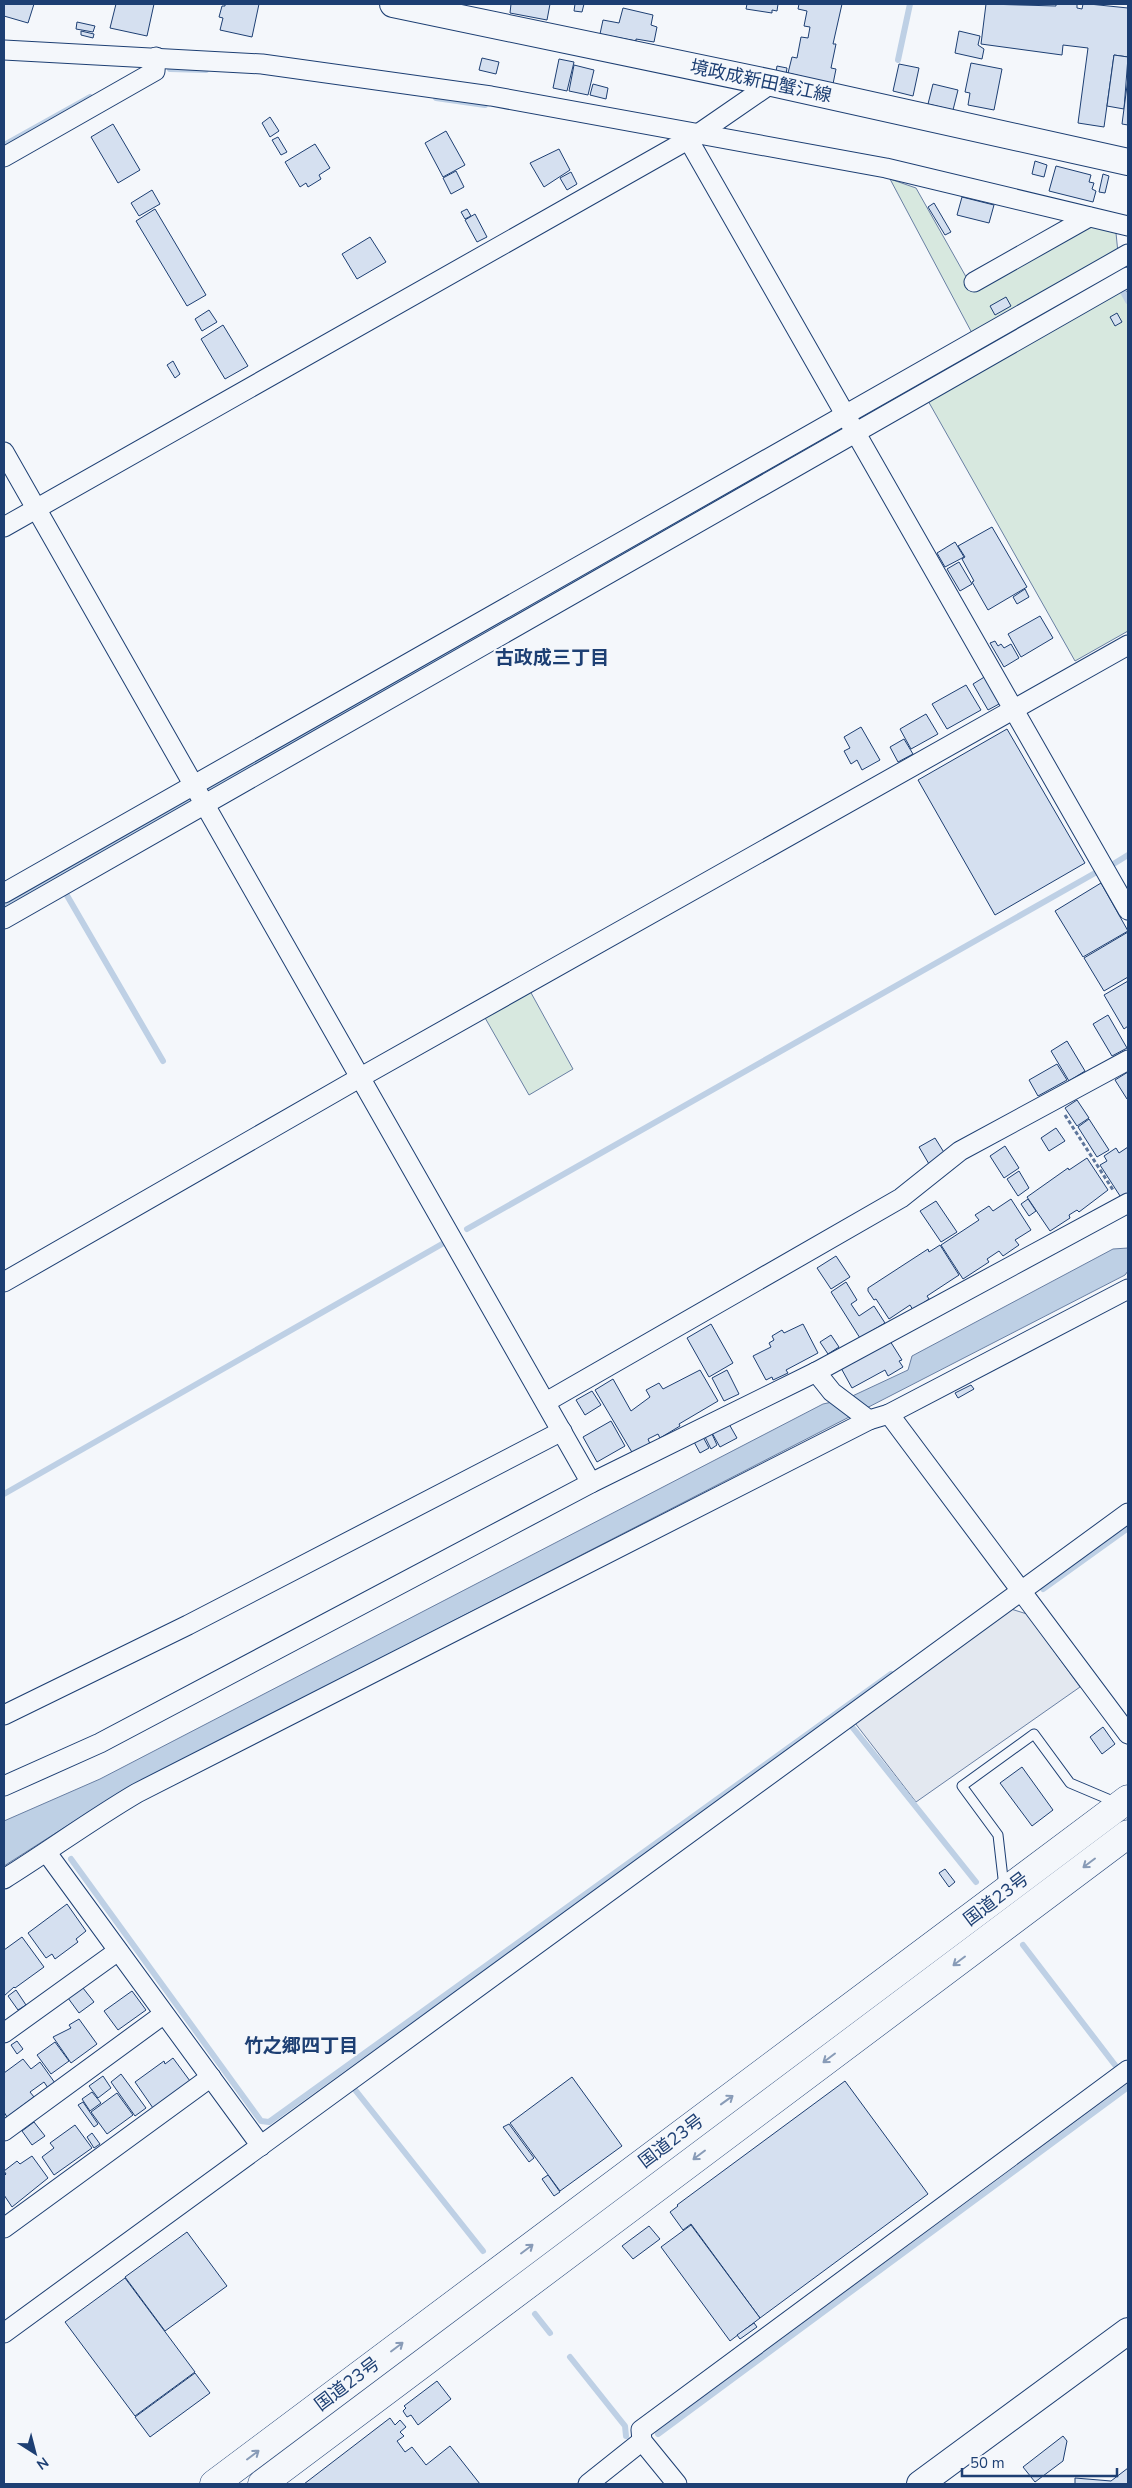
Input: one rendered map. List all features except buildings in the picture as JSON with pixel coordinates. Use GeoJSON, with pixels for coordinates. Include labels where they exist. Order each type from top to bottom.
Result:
{"type":"FeatureCollection","features":[{"type":"Feature","properties":{"kind":"highway","name":"国道23号"},"geometry":{"type":"LineString","coordinates":[[214,2484],[1124,1802]]}},
{"type":"Feature","properties":{"kind":"highway","name":"国道23号"},"geometry":{"type":"LineString","coordinates":[[262,2484],[1128,1834]]}},
{"type":"Feature","properties":{"kind":"main road","name":"境政成新田蟹江線"},"geometry":{"type":"LineString","coordinates":[[393,4],[772,83],[1128,162]]}},
{"type":"Feature","properties":{"kind":"main road"},"geometry":{"type":"LineString","coordinates":[[920,2484],[1128,2330]]}},
{"type":"Feature","properties":{"kind":"street"},"geometry":{"type":"LineString","coordinates":[[4,50],[262,64],[481,95],[693,136],[886,168],[1128,226]]}},
{"type":"Feature","properties":{"kind":"street"},"geometry":{"type":"LineString","coordinates":[[4,158],[155,71],[156,57]]}},
{"type":"Feature","properties":{"kind":"street"},"geometry":{"type":"LineString","coordinates":[[4,527],[693,136],[772,83]]}},
{"type":"Feature","properties":{"kind":"street"},"geometry":{"type":"LineString","coordinates":[[693,136],[856,432],[1128,910]]}},
{"type":"Feature","properties":{"kind":"street"},"geometry":{"type":"LineString","coordinates":[[974,282],[1089,217]]}},
{"type":"Feature","properties":{"kind":"street"},"geometry":{"type":"LineString","coordinates":[[4,892],[1128,254]]}},
{"type":"Feature","properties":{"kind":"street"},"geometry":{"type":"LineString","coordinates":[[4,920],[1128,277]]}},
{"type":"Feature","properties":{"kind":"street"},"geometry":{"type":"LineString","coordinates":[[4,452],[591,1483]]}},
{"type":"Feature","properties":{"kind":"street"},"geometry":{"type":"LineString","coordinates":[[4,1282],[361,1077],[1128,645]]}},
{"type":"Feature","properties":{"kind":"street"},"geometry":{"type":"LineString","coordinates":[[546,1402],[901,1198],[960,1151],[1128,1060]]}},
{"type":"Feature","properties":{"kind":"street"},"geometry":{"type":"LineString","coordinates":[[4,1786],[100,1743],[591,1483],[816,1372],[1125,1204]]}},
{"type":"Feature","properties":{"kind":"street"},"geometry":{"type":"LineString","coordinates":[[4,1879],[47,1853],[105,1812],[137,1793],[865,1417],[889,1414],[1128,1289]]}},
{"type":"Feature","properties":{"kind":"street"},"geometry":{"type":"LineString","coordinates":[[816,1372],[832,1392],[865,1417]]}},
{"type":"Feature","properties":{"kind":"street"},"geometry":{"type":"LineString","coordinates":[[889,1414],[1128,1734]]}},
{"type":"Feature","properties":{"kind":"street"},"geometry":{"type":"LineString","coordinates":[[4,1714],[188,1625],[562,1431]]}},
{"type":"Feature","properties":{"kind":"street"},"geometry":{"type":"LineString","coordinates":[[5,2331],[1128,1513]]}},
{"type":"Feature","properties":{"kind":"street"},"geometry":{"type":"LineString","coordinates":[[47,1853],[261,2146]]}},
{"type":"Feature","properties":{"kind":"street"},"geometry":{"type":"LineString","coordinates":[[4,2033],[118,1951]]}},
{"type":"Feature","properties":{"kind":"street"},"geometry":{"type":"LineString","coordinates":[[4,2131],[164,2014]]}},
{"type":"Feature","properties":{"kind":"street"},"geometry":{"type":"LineString","coordinates":[[677,2484],[642,2441],[641,2430],[1128,2070]]}},
{"type":"Feature","properties":{"kind":"street"},"geometry":{"type":"LineString","coordinates":[[4,2228],[211,2078]]}},
{"type":"Feature","properties":{"kind":"street"},"geometry":{"type":"LineString","coordinates":[[588,2484],[642,2441]]}},
{"type":"Feature","properties":{"kind":"lane"},"geometry":{"type":"LineString","coordinates":[[1005,1892],[998,1835],[962,1786],[1034,1734],[1070,1783],[1124,1802]]}},
{"type":"Feature","properties":{"kind":"path"},"geometry":{"type":"LineString","coordinates":[[1056,1100],[1125,1204]]}},
{"type":"Feature","properties":{"kind":"shaded area"},"geometry":{"type":"Polygon","coordinates":[[[890,179],[916,188],[974,291],[1089,225],[1116,233],[1118,253],[973,335],[890,179]]]}},
{"type":"Feature","properties":{"kind":"shaded area"},"geometry":{"type":"Polygon","coordinates":[[[1123,286],[1128,294],[1128,631],[1075,661],[927,399],[1123,286]]]}},
{"type":"Feature","properties":{"kind":"shaded area"},"geometry":{"type":"Polygon","coordinates":[[[530,991],[573,1069],[529,1095],[484,1016],[530,991]]]}},
{"type":"Feature","properties":{"kind":"shaded area"},"geometry":{"type":"Polygon","coordinates":[[[1011,1609],[1027,1614],[1080,1687],[916,1802],[855,1723],[1011,1609]]]}},
{"type":"Feature","properties":{"kind":"water"},"geometry":{"type":"Polygon","coordinates":[[[1128,1248],[1128,1271],[1125,1275],[117,1794],[4,1866],[4,1821],[100,1779],[823,1404],[846,1399],[908,1370],[912,1356],[1113,1249],[1128,1248]]]}},
{"type":"Feature","properties":{"kind":"waterway"},"geometry":{"type":"LineString","coordinates":[[898,60],[910,4]]}},
{"type":"Feature","properties":{"kind":"waterway"},"geometry":{"type":"LineString","coordinates":[[170,69],[206,70]]}},
{"type":"Feature","properties":{"kind":"waterway"},"geometry":{"type":"LineString","coordinates":[[4,145],[90,97]]}},
{"type":"Feature","properties":{"kind":"waterway"},"geometry":{"type":"LineString","coordinates":[[436,98],[485,105]]}},
{"type":"Feature","properties":{"kind":"waterway"},"geometry":{"type":"LineString","coordinates":[[1121,288],[1128,301]]}},
{"type":"Feature","properties":{"kind":"waterway"},"geometry":{"type":"LineString","coordinates":[[865,414],[1029,323]]}},
{"type":"Feature","properties":{"kind":"waterway"},"geometry":{"type":"LineString","coordinates":[[209,788],[786,459]]}},
{"type":"Feature","properties":{"kind":"waterway"},"geometry":{"type":"LineString","coordinates":[[4,906],[191,799]]}},
{"type":"Feature","properties":{"kind":"waterway"},"geometry":{"type":"LineString","coordinates":[[1115,863],[1128,855]]}},
{"type":"Feature","properties":{"kind":"waterway"},"geometry":{"type":"LineString","coordinates":[[467,1229],[1095,873]]}},
{"type":"Feature","properties":{"kind":"waterway"},"geometry":{"type":"LineString","coordinates":[[65,892],[163,1061]]}},
{"type":"Feature","properties":{"kind":"waterway"},"geometry":{"type":"LineString","coordinates":[[4,1494],[442,1244]]}},
{"type":"Feature","properties":{"kind":"waterway"},"geometry":{"type":"LineString","coordinates":[[1043,1589],[1128,1528]]}},
{"type":"Feature","properties":{"kind":"waterway"},"geometry":{"type":"LineString","coordinates":[[71,1859],[261,2121],[269,2122],[891,1674]]}},
{"type":"Feature","properties":{"kind":"waterway"},"geometry":{"type":"LineString","coordinates":[[853,1728],[976,1882]]}},
{"type":"Feature","properties":{"kind":"waterway"},"geometry":{"type":"LineString","coordinates":[[1023,1945],[1115,2065]]}},
{"type":"Feature","properties":{"kind":"waterway"},"geometry":{"type":"LineString","coordinates":[[658,2434],[1128,2087]]}},
{"type":"Feature","properties":{"kind":"waterway"},"geometry":{"type":"LineString","coordinates":[[356,2091],[483,2251]]}},
{"type":"Feature","properties":{"kind":"waterway"},"geometry":{"type":"LineString","coordinates":[[535,2314],[550,2333]]}},
{"type":"Feature","properties":{"kind":"waterway"},"geometry":{"type":"LineString","coordinates":[[570,2357],[625,2426],[626,2436]]}},
{"type":"Feature","properties":{"kind":"district","name":"古政成三丁目"},"geometry":{"type":"Point","coordinates":[552,658]}},
{"type":"Feature","properties":{"kind":"district","name":"竹之郷四丁目"},"geometry":{"type":"Point","coordinates":[301,2046]}}]}
